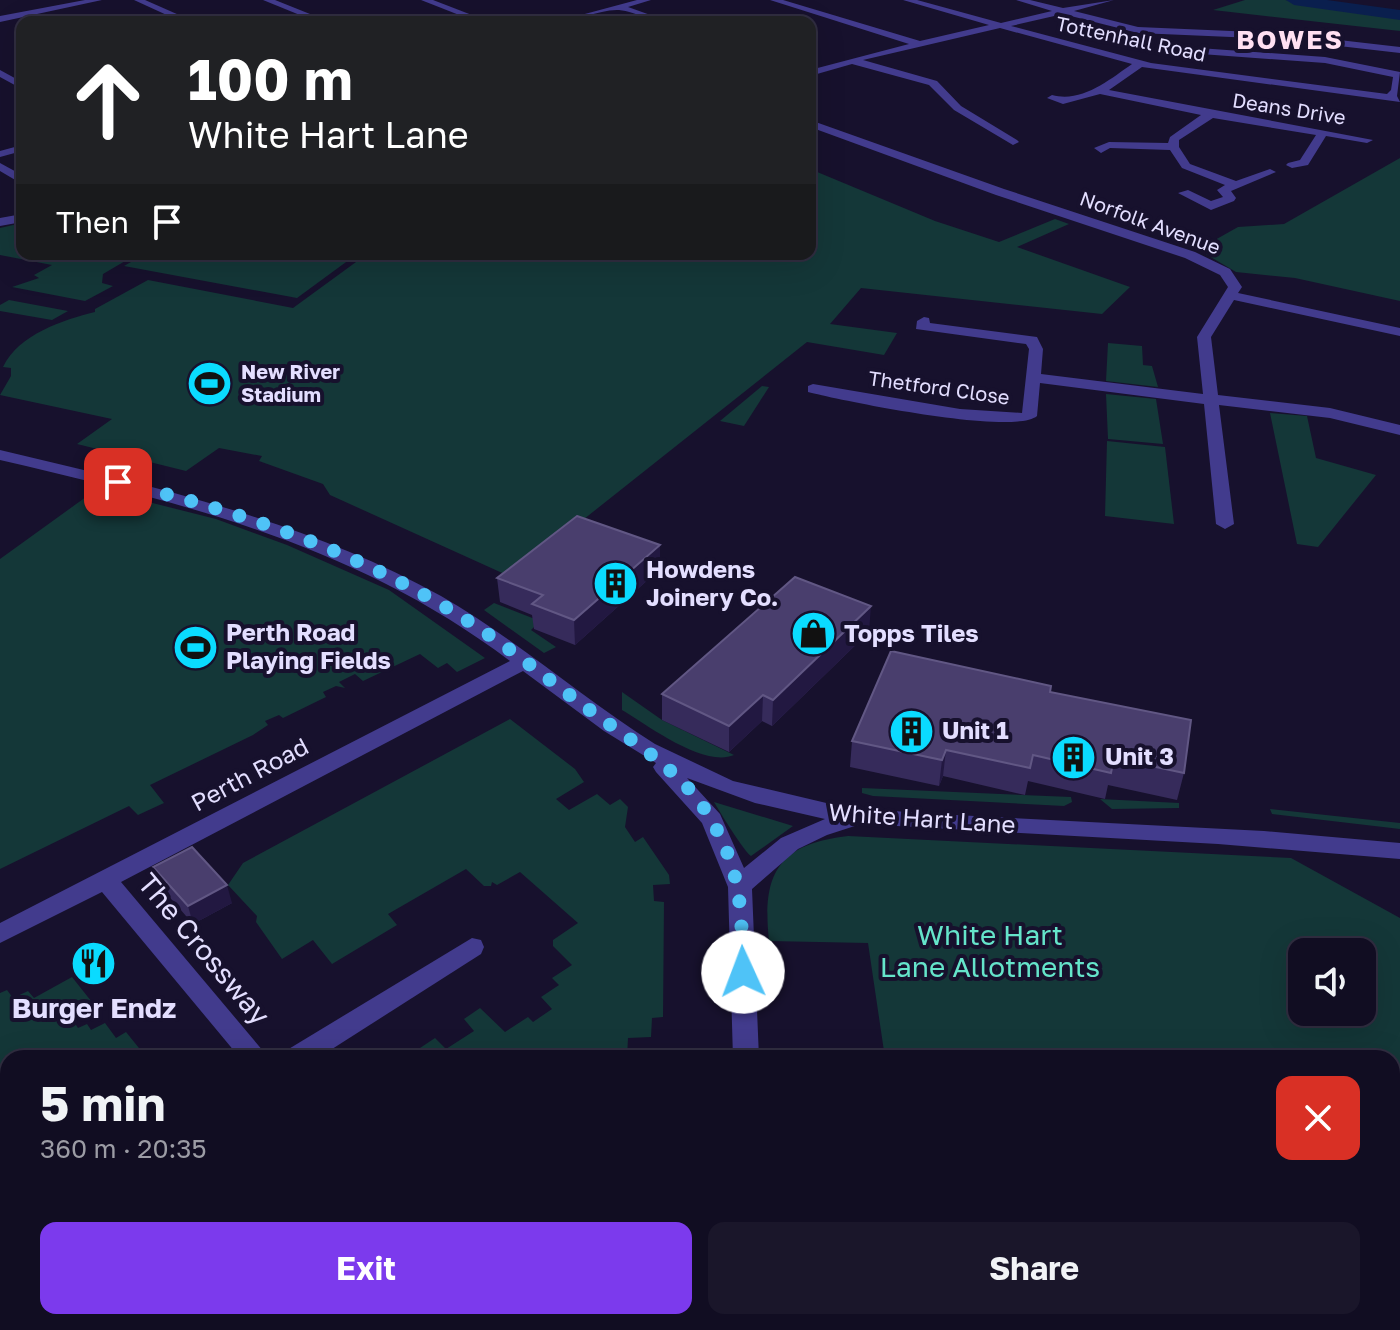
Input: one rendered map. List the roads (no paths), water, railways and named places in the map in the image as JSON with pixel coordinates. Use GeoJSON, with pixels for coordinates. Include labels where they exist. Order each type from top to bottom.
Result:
{"type":"FeatureCollection","features":[{"type":"Feature","properties":{"kind":"street"},"geometry":{"type":"LineString","coordinates":[[0,19],[98,0]]}},
{"type":"Feature","properties":{"kind":"street"},"geometry":{"type":"LineString","coordinates":[[138,0],[176,16]]}},
{"type":"Feature","properties":{"kind":"street"},"geometry":{"type":"LineString","coordinates":[[267,0],[309,16]]}},
{"type":"Feature","properties":{"kind":"street"},"geometry":{"type":"LineString","coordinates":[[425,0],[469,16]]}},
{"type":"Feature","properties":{"kind":"street"},"geometry":{"type":"LineString","coordinates":[[595,0],[646,16]]}},
{"type":"Feature","properties":{"kind":"street"},"geometry":{"type":"LineString","coordinates":[[583,16],[647,0]]}},
{"type":"Feature","properties":{"kind":"street"},"geometry":{"type":"LineString","coordinates":[[774,0],[917,44]]}},
{"type":"Feature","properties":{"kind":"street","name":"Tottenhall Road"},"geometry":{"type":"LineString","coordinates":[[907,0],[1139,64],[1395,98]]}},
{"type":"Feature","properties":{"kind":"street"},"geometry":{"type":"LineString","coordinates":[[1020,0],[1138,30],[1278,36],[1400,50]]}},
{"type":"Feature","properties":{"kind":"street"},"geometry":{"type":"LineString","coordinates":[[816,69],[1110,0]]}},
{"type":"Feature","properties":{"kind":"street"},"geometry":{"type":"LineString","coordinates":[[16,6],[36,16]]}},
{"type":"Feature","properties":{"kind":"street"},"geometry":{"type":"LineString","coordinates":[[1193,57],[1199,51],[1329,62],[1397,74],[1395,98]]}},
{"type":"Feature","properties":{"kind":"street"},"geometry":{"type":"LineString","coordinates":[[850,60],[933,83],[937,92],[951,104],[1013,142]]}},
{"type":"Feature","properties":{"kind":"street"},"geometry":{"type":"LineString","coordinates":[[1052,98],[1063,101],[1100,91],[1139,64]]}},
{"type":"Feature","properties":{"kind":"street","name":"Deans Drive"},"geometry":{"type":"LineString","coordinates":[[1100,91],[1205,113],[1367,140]]}},
{"type":"Feature","properties":{"kind":"street"},"geometry":{"type":"LineString","coordinates":[[1205,113],[1208,117],[1174,139],[1173,147],[1186,166],[1236,185]]}},
{"type":"Feature","properties":{"kind":"street","name":"Norfolk Avenue"},"geometry":{"type":"LineString","coordinates":[[816,125],[1000,192],[1190,255],[1230,277],[1235,287],[1232,296]]}},
{"type":"Feature","properties":{"kind":"street"},"geometry":{"type":"LineString","coordinates":[[1292,165],[1304,163],[1323,133]]}},
{"type":"Feature","properties":{"kind":"street"},"geometry":{"type":"LineString","coordinates":[[1101,150],[1109,145],[1173,147]]}},
{"type":"Feature","properties":{"kind":"street"},"geometry":{"type":"LineString","coordinates":[[1184,193],[1211,206],[1230,198],[1223,190],[1270,172]]}},
{"type":"Feature","properties":{"kind":"street"},"geometry":{"type":"LineString","coordinates":[[1225,524],[1204,337],[1232,296],[1400,332]]}},
{"type":"Feature","properties":{"kind":"street","name":"Thetford Close"},"geometry":{"type":"LineString","coordinates":[[813,389],[1020,420],[1029,416],[1036,349],[1032,340],[921,326],[924,321]]}},
{"type":"Feature","properties":{"kind":"street","name":"Thetford Close"},"geometry":{"type":"LineString","coordinates":[[851,395],[862,375]]}},
{"type":"Feature","properties":{"kind":"street","name":"Thetford Close"},"geometry":{"type":"LineString","coordinates":[[1034,378],[1330,413],[1400,430]]}},
{"type":"Feature","properties":{"kind":"street","name":"White Hart Lane"},"geometry":{"type":"LineString","coordinates":[[0,455],[170,494],[301,536],[432,599],[633,741],[678,767],[729,788],[803,808],[871,819],[1221,836],[1400,851]]}},
{"type":"Feature","properties":{"kind":"street","name":"Perth Road"},"geometry":{"type":"LineString","coordinates":[[0,934],[524,662]]}},
{"type":"Feature","properties":{"kind":"street"},"geometry":{"type":"LineString","coordinates":[[633,741],[699,802],[712,820],[740,887],[746,1050]]}},
{"type":"Feature","properties":{"kind":"street"},"geometry":{"type":"LineString","coordinates":[[740,887],[770,856],[805,834],[833,824],[871,819]]}},
{"type":"Feature","properties":{"kind":"street","name":"The Crossway"},"geometry":{"type":"LineString","coordinates":[[105,879],[249,1050]]}},
{"type":"Feature","properties":{"kind":"street"},"geometry":{"type":"LineString","coordinates":[[309,1050],[472,947]]}},
{"type":"Feature","properties":{"kind":"waterway"},"geometry":{"type":"LineString","coordinates":[[1294,0],[1400,15]]}},
{"type":"Feature","properties":{"kind":"place","name":"New River Stadium"},"geometry":{"type":"Point","coordinates":[210,384]}},
{"type":"Feature","properties":{"kind":"place","name":"Howdens Joinery Co."},"geometry":{"type":"Point","coordinates":[615,584]}},
{"type":"Feature","properties":{"kind":"place","name":"Topps Tiles"},"geometry":{"type":"Point","coordinates":[813,634]}},
{"type":"Feature","properties":{"kind":"place","name":"Perth Road Playing Fields"},"geometry":{"type":"Point","coordinates":[195,647]}},
{"type":"Feature","properties":{"kind":"place","name":"Unit 1"},"geometry":{"type":"Point","coordinates":[911,731]}},
{"type":"Feature","properties":{"kind":"place","name":"Unit 3"},"geometry":{"type":"Point","coordinates":[1074,757]}},
{"type":"Feature","properties":{"kind":"place","name":"Burger Endz"},"geometry":{"type":"Point","coordinates":[94,963]}},
{"type":"Feature","properties":{"kind":"district","name":"BOWES"},"geometry":{"type":"Point","coordinates":[1290,40]}},
{"type":"Feature","properties":{"kind":"park label","name":"White Hart Lane Allotments"},"geometry":{"type":"Point","coordinates":[990,951]}}]}
